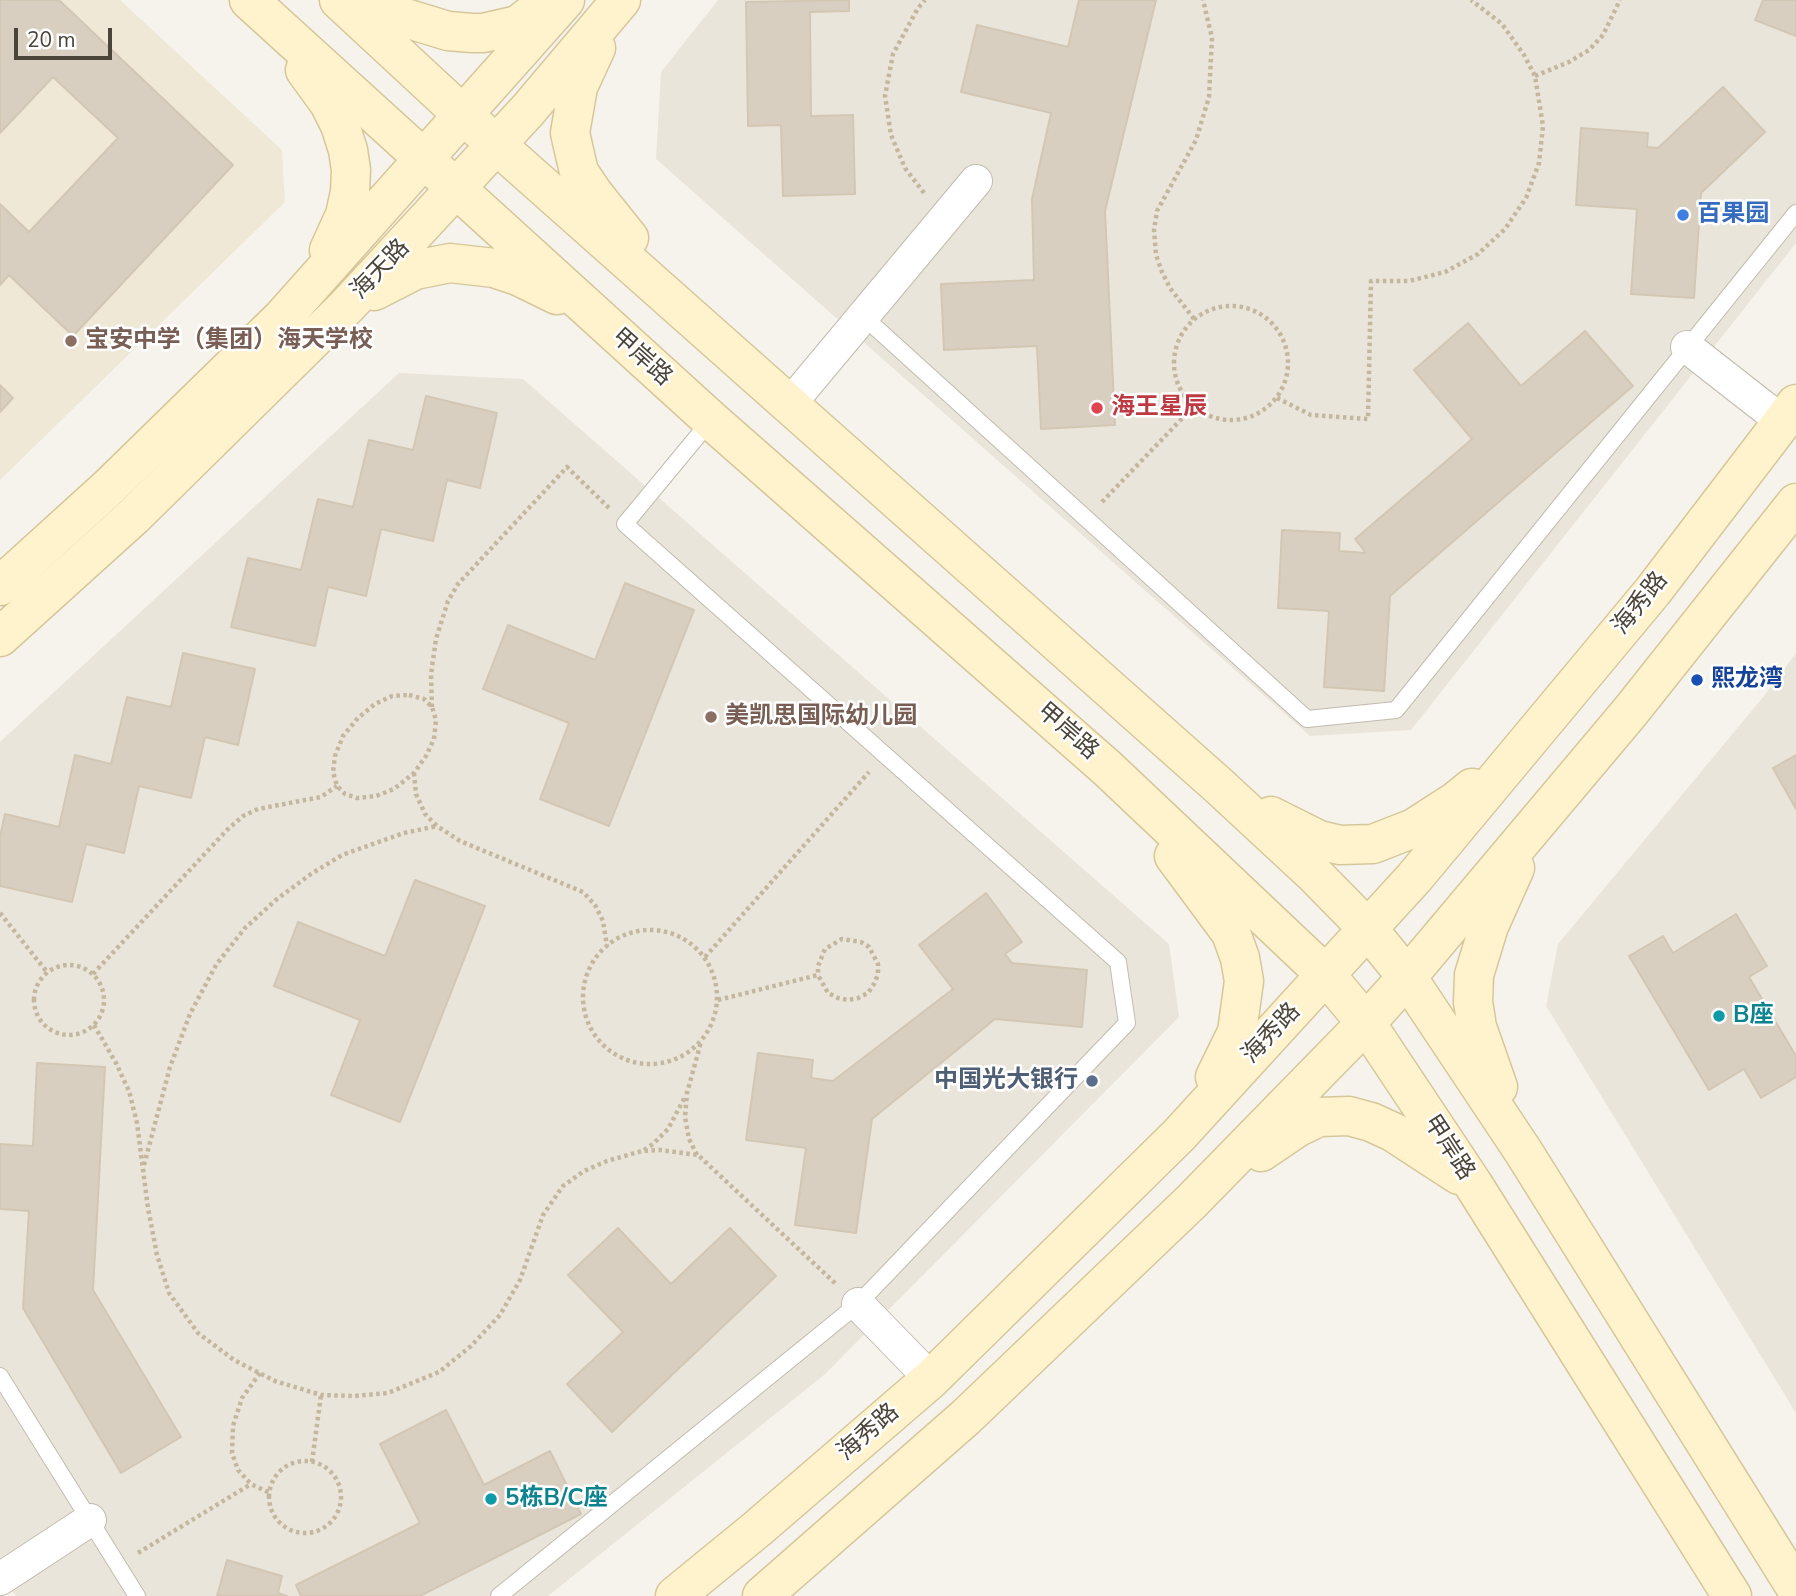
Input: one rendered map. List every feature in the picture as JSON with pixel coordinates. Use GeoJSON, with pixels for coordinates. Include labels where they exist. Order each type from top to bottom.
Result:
{"type":"FeatureCollection","features":[{"type":"Feature","properties":{"kind":"main road"},"geometry":{"type":"LineString","coordinates":[[339,0],[463,115],[1218,785],[1313,873],[1368,929],[1407,977],[1523,1151],[1796,1588]]}},
{"type":"Feature","properties":{"kind":"main road"},"geometry":{"type":"LineString","coordinates":[[369,0],[402,17],[448,32],[483,33],[518,25],[551,0]]}},
{"type":"Feature","properties":{"kind":"main road","name":"海天路"},"geometry":{"type":"LineString","coordinates":[[0,586],[109,486],[283,317],[565,0]]}},
{"type":"Feature","properties":{"kind":"main road"},"geometry":{"type":"LineString","coordinates":[[624,0],[594,51],[578,87],[570,133],[579,172],[593,193],[704,329]]}},
{"type":"Feature","properties":{"kind":"main road","name":"海天路"},"geometry":{"type":"LineString","coordinates":[[0,637],[135,515],[347,306],[497,144],[624,0]]}},
{"type":"Feature","properties":{"kind":"main road"},"geometry":{"type":"LineString","coordinates":[[257,7],[329,103],[340,125],[351,170],[345,215],[328,251],[283,317]]}},
{"type":"Feature","properties":{"kind":"main road","name":"甲岸路"},"geometry":{"type":"LineString","coordinates":[[257,7],[711,420],[1107,768],[1326,975],[1366,1023],[1473,1184],[1732,1596]]}},
{"type":"Feature","properties":{"kind":"main road"},"geometry":{"type":"LineString","coordinates":[[347,306],[415,270],[450,263],[494,268],[518,276],[592,313]]}},
{"type":"Feature","properties":{"kind":"main road","name":"海秀路"},"geometry":{"type":"LineString","coordinates":[[675,1596],[931,1379],[1179,1135],[1414,878],[1653,591],[1789,413]]}},
{"type":"Feature","properties":{"kind":"main road"},"geometry":{"type":"LineString","coordinates":[[762,1596],[966,1417],[1191,1202],[1366,1023],[1630,712],[1796,503]]}},
{"type":"Feature","properties":{"kind":"main road"},"geometry":{"type":"LineString","coordinates":[[1218,785],[1319,841],[1339,845],[1373,844],[1414,828],[1456,801],[1528,742]]}},
{"type":"Feature","properties":{"kind":"main road"},"geometry":{"type":"LineString","coordinates":[[1107,768],[1215,909],[1231,933],[1240,958],[1244,981],[1237,1032],[1225,1060],[1179,1135]]}},
{"type":"Feature","properties":{"kind":"main road"},"geometry":{"type":"LineString","coordinates":[[1523,1151],[1480,1037],[1473,1002],[1474,975],[1489,926],[1534,826]]}},
{"type":"Feature","properties":{"kind":"main road"},"geometry":{"type":"LineString","coordinates":[[1191,1202],[1298,1127],[1319,1117],[1349,1115],[1393,1132],[1473,1184]]}},
{"type":"Feature","properties":{"kind":"street"},"geometry":{"type":"LineString","coordinates":[[789,405],[976,181]]}},
{"type":"Feature","properties":{"kind":"street"},"geometry":{"type":"LineString","coordinates":[[1687,347],[1789,413]]}},
{"type":"Feature","properties":{"kind":"street"},"geometry":{"type":"LineString","coordinates":[[858,1304],[931,1379]]}},
{"type":"Feature","properties":{"kind":"street"},"geometry":{"type":"LineString","coordinates":[[0,1579],[90,1520]]}},
{"type":"Feature","properties":{"kind":"lane"},"geometry":{"type":"LineString","coordinates":[[863,316],[1307,719],[1396,710],[1796,213]]}},
{"type":"Feature","properties":{"kind":"lane"},"geometry":{"type":"LineString","coordinates":[[499,1596],[858,1304],[1127,1023],[1118,962],[625,524],[711,420]]}},
{"type":"Feature","properties":{"kind":"lane"},"geometry":{"type":"LineString","coordinates":[[0,1376],[136,1596]]}},
{"type":"Feature","properties":{"kind":"path"},"geometry":{"type":"LineString","coordinates":[[925,0],[893,54],[885,96],[891,135],[905,168],[923,193],[948,215]]}},
{"type":"Feature","properties":{"kind":"path"},"geometry":{"type":"LineString","coordinates":[[1194,319],[1161,272],[1156,255],[1154,230],[1157,211],[1196,140],[1209,97],[1212,38],[1203,0]]}},
{"type":"Feature","properties":{"kind":"path"},"geometry":{"type":"LineString","coordinates":[[1276,398],[1311,415],[1368,419],[1371,281],[1409,281],[1445,272],[1478,254],[1505,229],[1526,198],[1539,163],[1543,126],[1535,76],[1502,24],[1471,0]]}},
{"type":"Feature","properties":{"kind":"path"},"geometry":{"type":"LineString","coordinates":[[1535,76],[1569,62],[1589,50],[1603,35],[1620,0]]}},
{"type":"Feature","properties":{"kind":"path"},"geometry":{"type":"LineString","coordinates":[[1229,306],[1249,308],[1266,317],[1279,332],[1287,350],[1289,368],[1284,385],[1276,398],[1261,412],[1244,419],[1226,421],[1208,416],[1193,407],[1181,391],[1175,373],[1175,353],[1182,334],[1194,319],[1211,309],[1229,306]]}},
{"type":"Feature","properties":{"kind":"path"},"geometry":{"type":"LineString","coordinates":[[1086,519],[1193,407]]}},
{"type":"Feature","properties":{"kind":"path"},"geometry":{"type":"LineString","coordinates":[[432,706],[424,699],[409,695],[392,696],[375,704],[358,718],[344,736],[335,756],[333,772],[337,786],[345,794],[357,798],[376,796],[394,789],[414,774],[434,739],[436,720],[432,706],[431,674],[436,639],[448,601],[458,584],[567,467],[625,524]]}},
{"type":"Feature","properties":{"kind":"path"},"geometry":{"type":"LineString","coordinates":[[705,957],[885,755]]}},
{"type":"Feature","properties":{"kind":"path"},"geometry":{"type":"LineString","coordinates":[[414,774],[416,794],[425,814],[437,826],[460,841],[583,892],[595,905],[603,921],[607,946]]}},
{"type":"Feature","properties":{"kind":"path"},"geometry":{"type":"LineString","coordinates":[[93,974],[243,816],[258,809],[321,797],[337,786]]}},
{"type":"Feature","properties":{"kind":"path"},"geometry":{"type":"LineString","coordinates":[[143,1169],[170,1067],[190,1014],[216,965],[245,928],[310,874],[342,855],[404,833],[437,826]]}},
{"type":"Feature","properties":{"kind":"path"},"geometry":{"type":"LineString","coordinates":[[0,913],[47,972]]}},
{"type":"Feature","properties":{"kind":"path"},"geometry":{"type":"LineString","coordinates":[[701,1041],[685,1055],[653,1064],[641,1064],[620,1058],[602,1045],[589,1026],[583,1005],[584,983],[593,962],[607,946],[626,934],[647,929],[669,932],[689,942],[705,957],[715,977],[718,999],[713,1021],[701,1041],[687,1093],[685,1117],[690,1139],[698,1156],[858,1304]]}},
{"type":"Feature","properties":{"kind":"path"},"geometry":{"type":"LineString","coordinates":[[842,939],[861,942],[869,947],[878,964],[878,974],[868,993],[848,1000],[828,993],[818,975],[818,965],[825,948],[842,939]]}},
{"type":"Feature","properties":{"kind":"path"},"geometry":{"type":"LineString","coordinates":[[71,964],[83,967],[100,982],[104,994],[101,1016],[85,1032],[62,1034],[42,1023],[36,1013],[35,990],[47,972],[71,964]]}},
{"type":"Feature","properties":{"kind":"path"},"geometry":{"type":"LineString","coordinates":[[718,999],[818,975]]}},
{"type":"Feature","properties":{"kind":"path"},"geometry":{"type":"LineString","coordinates":[[94,1025],[116,1063],[137,1123],[148,1208],[169,1293],[198,1333],[234,1360],[275,1381],[321,1395],[388,1393],[439,1372],[471,1346],[500,1315],[520,1280],[543,1215],[563,1186],[584,1171],[642,1151],[660,1150],[698,1156]]}},
{"type":"Feature","properties":{"kind":"path"},"geometry":{"type":"LineString","coordinates":[[642,1151],[668,1129],[687,1093]]}},
{"type":"Feature","properties":{"kind":"path"},"geometry":{"type":"LineString","coordinates":[[260,1373],[243,1398],[233,1426],[232,1453],[238,1470],[251,1484],[270,1493]]}},
{"type":"Feature","properties":{"kind":"path"},"geometry":{"type":"LineString","coordinates":[[312,1462],[321,1395]]}},
{"type":"Feature","properties":{"kind":"path"},"geometry":{"type":"LineString","coordinates":[[312,1462],[333,1474],[339,1485],[339,1509],[325,1527],[314,1532],[291,1531],[274,1516],[270,1493],[279,1472],[289,1465],[312,1462]]}},
{"type":"Feature","properties":{"kind":"path"},"geometry":{"type":"LineString","coordinates":[[118,1566],[251,1484]]}},
{"type":"Feature","properties":{"kind":"shaded area","name":"宝安中学（集团）海天学校"},"geometry":{"type":"Polygon","coordinates":[[[0,0],[120,0],[282,150],[285,202],[0,480],[0,0]]]}},
{"type":"Feature","properties":{"kind":"shaded area"},"geometry":{"type":"Polygon","coordinates":[[[718,0],[1796,0],[1796,243],[1411,730],[1310,736],[656,159],[661,72],[718,0]]]}},
{"type":"Feature","properties":{"kind":"shaded area"},"geometry":{"type":"Polygon","coordinates":[[[399,373],[523,379],[1169,944],[1179,1017],[824,1375],[548,1596],[16,1596],[0,1571],[0,742],[399,373]]]}},
{"type":"Feature","properties":{"kind":"shaded area"},"geometry":{"type":"Polygon","coordinates":[[[1796,653],[1796,1413],[1546,1006],[1558,944],[1764,696],[1796,653]]]}},
{"type":"Feature","properties":{"kind":"building"},"geometry":{"type":"Polygon","coordinates":[[[0,0],[59,0],[233,165],[73,336],[9,275],[0,285],[0,204],[29,232],[118,138],[53,77],[0,133],[0,0]]]}},
{"type":"Feature","properties":{"kind":"building"},"geometry":{"type":"Polygon","coordinates":[[[849,0],[849,11],[810,12],[811,116],[853,115],[855,194],[783,196],[781,125],[748,126],[746,2],[849,0]]]}},
{"type":"Feature","properties":{"kind":"building"},"geometry":{"type":"Polygon","coordinates":[[[1079,0],[1156,0],[1105,211],[1115,425],[1041,429],[1037,346],[944,350],[941,284],[1034,280],[1032,199],[1051,113],[961,92],[977,25],[1068,47],[1079,0]]]}},
{"type":"Feature","properties":{"kind":"building"},"geometry":{"type":"Polygon","coordinates":[[[1763,0],[1796,0],[1796,36],[1755,20],[1763,0]]]}},
{"type":"Feature","properties":{"kind":"building"},"geometry":{"type":"Polygon","coordinates":[[[1723,87],[1765,132],[1701,193],[1694,298],[1631,294],[1637,209],[1576,205],[1581,128],[1648,133],[1647,147],[1658,148],[1723,87]]]}},
{"type":"Feature","properties":{"kind":"building"},"geometry":{"type":"Polygon","coordinates":[[[1468,323],[1521,386],[1585,331],[1633,386],[1390,596],[1384,691],[1324,687],[1329,611],[1278,608],[1282,530],[1340,533],[1339,551],[1366,553],[1355,539],[1472,439],[1414,370],[1468,323]]]}},
{"type":"Feature","properties":{"kind":"building"},"geometry":{"type":"Polygon","coordinates":[[[0,385],[13,398],[0,412],[0,385]]]}},
{"type":"Feature","properties":{"kind":"building"},"geometry":{"type":"Polygon","coordinates":[[[426,396],[497,413],[480,488],[447,480],[433,541],[381,529],[366,596],[328,587],[315,646],[231,627],[248,558],[301,570],[318,499],[353,507],[369,440],[413,450],[426,396]]]}},
{"type":"Feature","properties":{"kind":"building"},"geometry":{"type":"Polygon","coordinates":[[[625,583],[694,610],[609,826],[540,799],[569,723],[483,689],[508,625],[595,660],[625,583]]]}},
{"type":"Feature","properties":{"kind":"building"},"geometry":{"type":"Polygon","coordinates":[[[183,653],[255,669],[238,745],[205,737],[191,798],[139,786],[124,853],[86,844],[72,902],[0,886],[0,837],[5,814],[59,827],[75,755],[111,764],[127,697],[171,707],[183,653]]]}},
{"type":"Feature","properties":{"kind":"building"},"geometry":{"type":"Polygon","coordinates":[[[1796,755],[1796,809],[1773,768],[1796,755]]]}},
{"type":"Feature","properties":{"kind":"building"},"geometry":{"type":"Polygon","coordinates":[[[415,880],[485,906],[400,1122],[331,1095],[360,1020],[274,986],[298,922],[385,956],[415,880]]]}},
{"type":"Feature","properties":{"kind":"building"},"geometry":{"type":"Polygon","coordinates":[[[986,893],[1022,942],[1005,954],[1012,963],[1087,970],[1082,1027],[995,1019],[872,1119],[856,1233],[795,1225],[806,1148],[746,1140],[758,1053],[813,1060],[811,1078],[833,1081],[953,989],[919,945],[986,893]]]}},
{"type":"Feature","properties":{"kind":"building","name":"B座"},"geometry":{"type":"Polygon","coordinates":[[[1736,914],[1767,966],[1749,977],[1796,1056],[1796,1077],[1761,1098],[1744,1069],[1709,1090],[1629,956],[1663,936],[1673,953],[1736,914]]]}},
{"type":"Feature","properties":{"kind":"building"},"geometry":{"type":"Polygon","coordinates":[[[37,1063],[105,1067],[93,1290],[181,1437],[121,1473],[23,1308],[29,1211],[0,1209],[0,1144],[33,1146],[37,1063]]]}},
{"type":"Feature","properties":{"kind":"building"},"geometry":{"type":"Polygon","coordinates":[[[618,1228],[671,1284],[730,1228],[776,1276],[612,1432],[567,1384],[623,1332],[568,1275],[618,1228]]]}},
{"type":"Feature","properties":{"kind":"building","name":"5栋B/C座"},"geometry":{"type":"Polygon","coordinates":[[[446,1410],[484,1485],[550,1451],[581,1514],[420,1596],[301,1596],[296,1585],[420,1523],[380,1444],[446,1410]]]}},
{"type":"Feature","properties":{"kind":"building"},"geometry":{"type":"Polygon","coordinates":[[[227,1560],[282,1576],[278,1593],[287,1596],[217,1596],[227,1560]]]}},
{"type":"Feature","properties":{"kind":"place","name":"百果园"},"geometry":{"type":"Point","coordinates":[1683,215]}},
{"type":"Feature","properties":{"kind":"place","name":"宝安中学（集团）海天学校"},"geometry":{"type":"Point","coordinates":[71,341]}},
{"type":"Feature","properties":{"kind":"place","name":"海王星辰"},"geometry":{"type":"Point","coordinates":[1097,408]}},
{"type":"Feature","properties":{"kind":"place","name":"熙龙湾"},"geometry":{"type":"Point","coordinates":[1697,680]}},
{"type":"Feature","properties":{"kind":"place","name":"美凯思国际幼儿园"},"geometry":{"type":"Point","coordinates":[711,717]}},
{"type":"Feature","properties":{"kind":"place","name":"B座"},"geometry":{"type":"Point","coordinates":[1719,1016]}},
{"type":"Feature","properties":{"kind":"place","name":"中国光大银行"},"geometry":{"type":"Point","coordinates":[1092,1081]}},
{"type":"Feature","properties":{"kind":"place","name":"5栋B/C座"},"geometry":{"type":"Point","coordinates":[491,1499]}}]}
